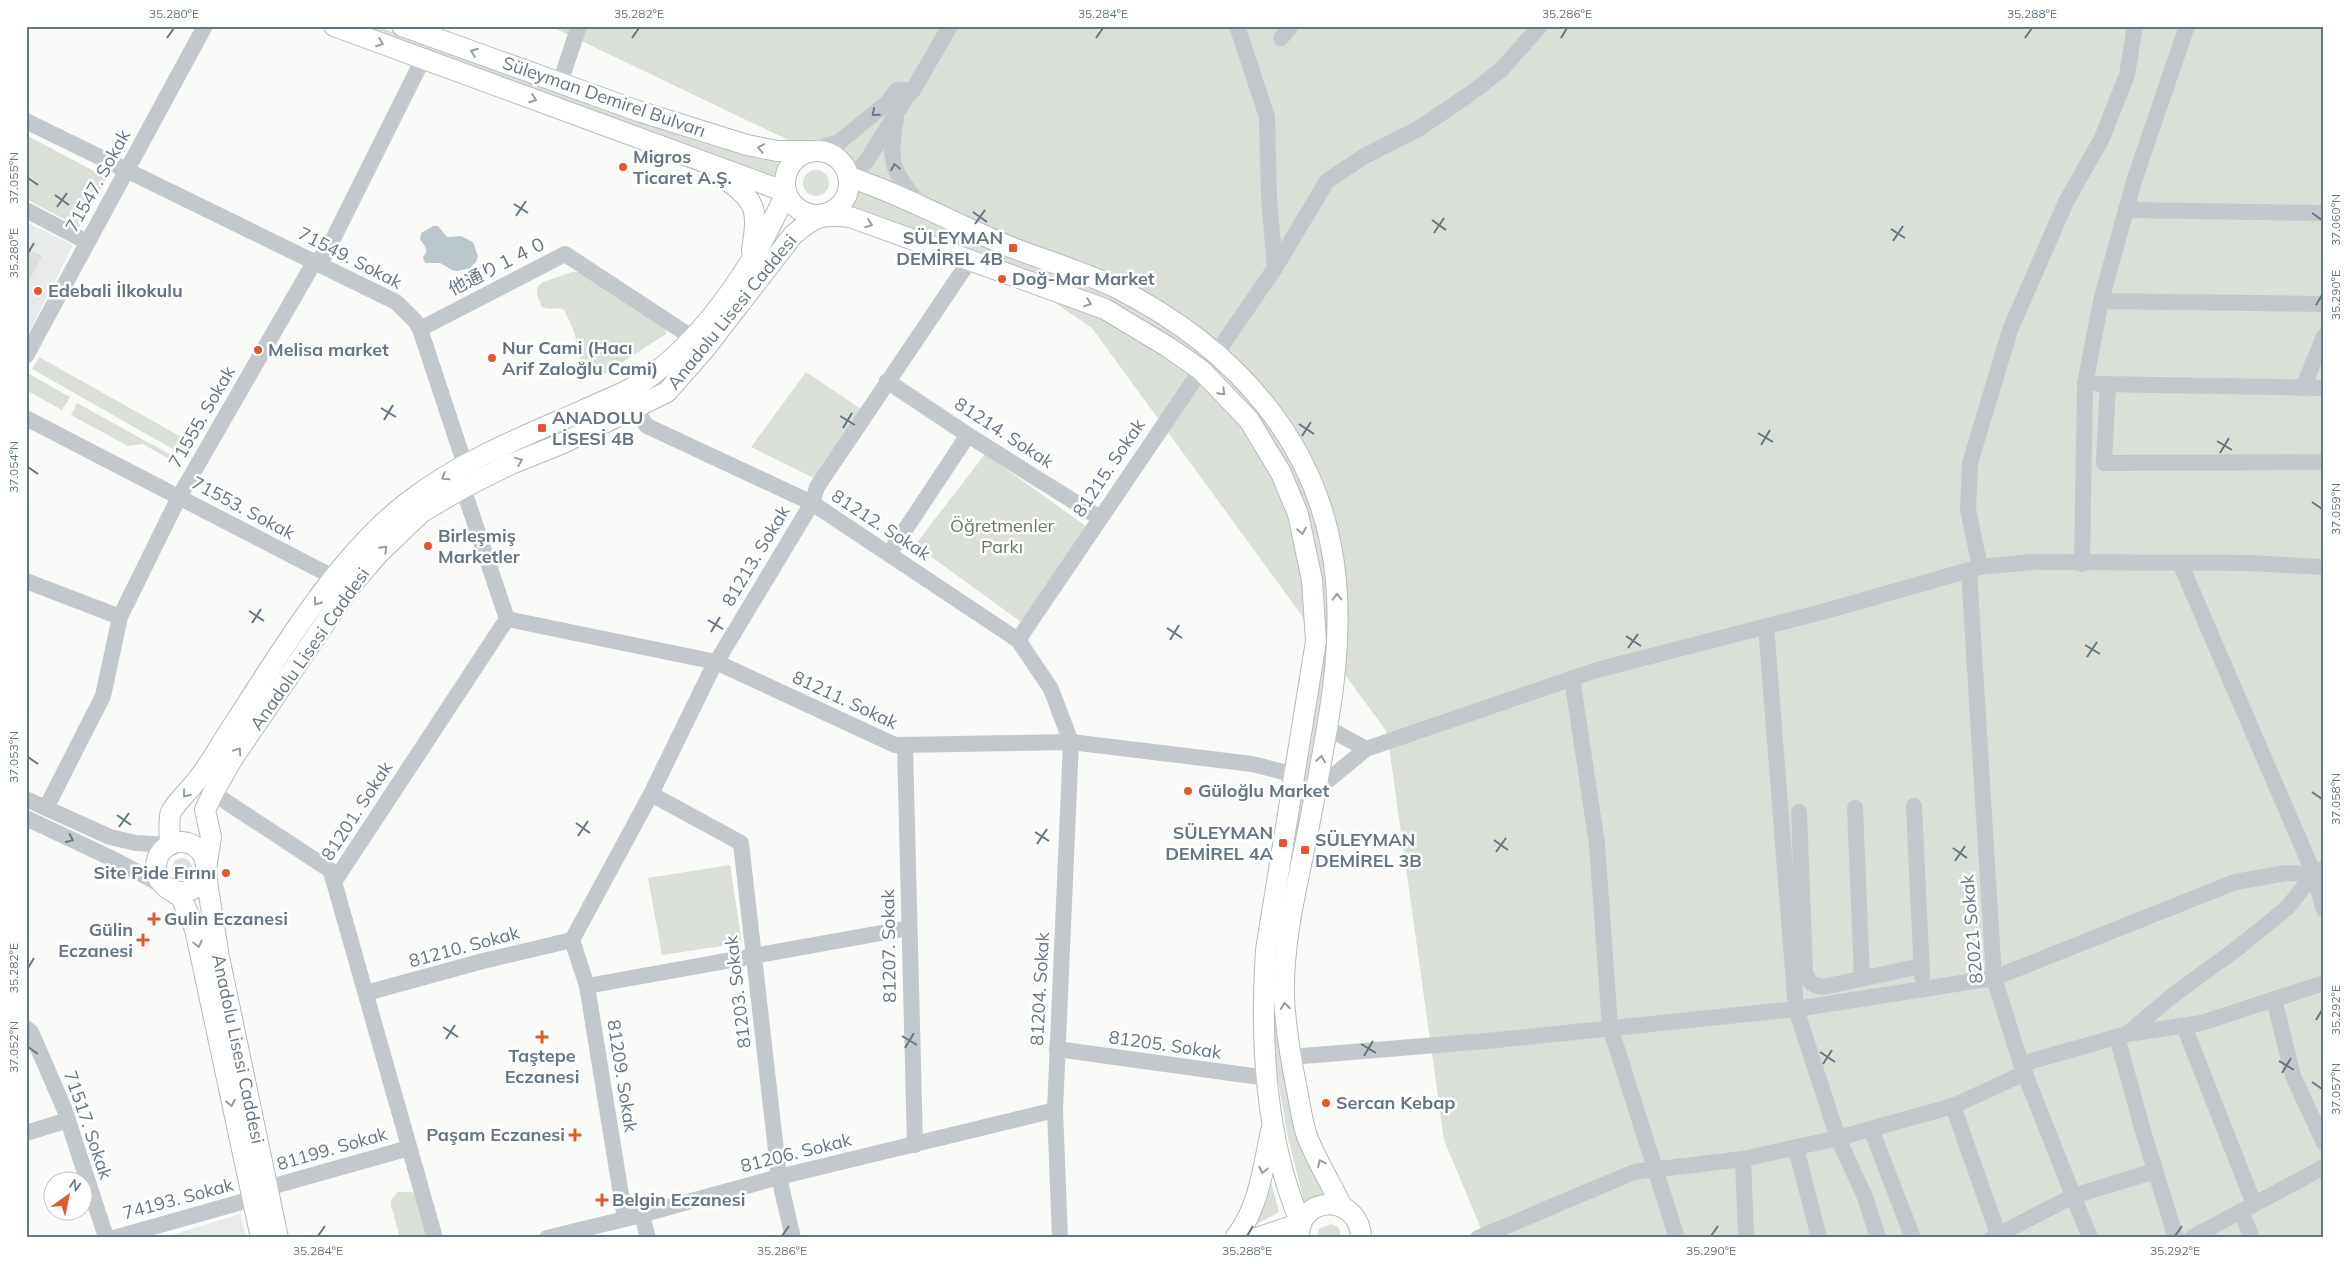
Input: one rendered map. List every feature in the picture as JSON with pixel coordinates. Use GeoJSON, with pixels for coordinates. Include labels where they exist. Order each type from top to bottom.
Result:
{"type":"FeatureCollection","features":[{"type":"Feature","properties":{"kind":"main road","name":"Süleyman Demirel Bulvarı"},"geometry":{"type":"LineString","coordinates":[[334,26],[786,192]]}},
{"type":"Feature","properties":{"kind":"main road","name":"Süleyman Demirel Bulvarı"},"geometry":{"type":"LineString","coordinates":[[406,27],[638,111],[747,145],[776,151],[809,151]]}},
{"type":"Feature","properties":{"kind":"main road"},"geometry":{"type":"LineString","coordinates":[[822,215],[840,206],[847,197],[850,187],[849,177],[846,167],[839,158],[820,150],[809,151],[799,155],[792,162],[784,182],[790,201],[804,212],[822,215],[850,217],[1105,309],[1168,347],[1201,370],[1249,420],[1281,473],[1298,514],[1312,580],[1316,641],[1266,950],[1263,1002],[1267,1078],[1274,1122],[1289,1196],[1300,1230]]}},
{"type":"Feature","properties":{"kind":"main road"},"geometry":{"type":"LineString","coordinates":[[700,160],[742,191],[755,210],[756,223],[750,262]]}},
{"type":"Feature","properties":{"kind":"main road"},"geometry":{"type":"LineString","coordinates":[[849,177],[875,186],[974,232],[1116,288],[1184,329],[1233,368],[1268,406],[1302,460],[1319,503],[1330,540],[1336,581],[1337,646],[1316,790],[1288,943],[1284,997],[1290,1057],[1307,1134],[1342,1206],[1356,1218],[1361,1238]]}},
{"type":"Feature","properties":{"kind":"main road","name":"Anadolu Lisesi Caddesi"},"geometry":{"type":"LineString","coordinates":[[170,845],[171,813],[199,778],[279,655],[335,578],[365,541],[411,499],[465,465],[623,392],[652,376],[693,338],[750,262],[777,214],[786,192]]}},
{"type":"Feature","properties":{"kind":"main road","name":"Anadolu Lisesi Caddesi"},"geometry":{"type":"LineString","coordinates":[[261,1238],[260,1194],[206,870],[211,837],[205,810],[213,793],[243,743],[349,588],[379,553],[422,512],[463,488],[511,464],[562,444],[667,392],[704,350],[793,235],[808,221],[822,215]]}},
{"type":"Feature","properties":{"kind":"main road"},"geometry":{"type":"LineString","coordinates":[[185,842],[198,849],[203,855],[206,870],[204,878],[192,890],[175,891],[167,888],[161,882],[156,865],[163,850],[170,845],[185,842]]}},
{"type":"Feature","properties":{"kind":"main road","name":"Anadolu Lisesi Caddesi"},"geometry":{"type":"LineString","coordinates":[[167,888],[181,897],[195,929],[260,1194],[278,1238]]}},
{"type":"Feature","properties":{"kind":"main road"},"geometry":{"type":"LineString","coordinates":[[1235,1238],[1242,1229],[1255,1203],[1274,1122]]}},
{"type":"Feature","properties":{"kind":"main road"},"geometry":{"type":"LineString","coordinates":[[1300,1230],[1306,1215],[1323,1205],[1342,1206]]}},
{"type":"Feature","properties":{"kind":"main road"},"geometry":{"type":"LineString","coordinates":[[1257,1238],[1300,1230]]}},
{"type":"Feature","properties":{"kind":"street","name":"71547. Sokak"},"geometry":{"type":"LineString","coordinates":[[26,356],[205,26]]}},
{"type":"Feature","properties":{"kind":"street"},"geometry":{"type":"LineString","coordinates":[[560,83],[579,26]]}},
{"type":"Feature","properties":{"kind":"street"},"geometry":{"type":"LineString","coordinates":[[849,177],[866,162],[913,90],[950,26]]}},
{"type":"Feature","properties":{"kind":"street"},"geometry":{"type":"LineString","coordinates":[[1236,26],[1267,117],[1269,198],[1275,268]]}},
{"type":"Feature","properties":{"kind":"street"},"geometry":{"type":"LineString","coordinates":[[1216,354],[1275,268],[1327,181],[1363,157],[1418,129],[1467,96],[1501,70],[1540,26]]}},
{"type":"Feature","properties":{"kind":"street","name":"82021 Sokak"},"geometry":{"type":"LineString","coordinates":[[2090,1238],[2023,1069],[1994,978],[1974,569],[1968,510],[1970,463],[2010,330],[2066,202],[2102,138],[2127,75],[2135,26]]}},
{"type":"Feature","properties":{"kind":"street"},"geometry":{"type":"LineString","coordinates":[[2082,564],[2085,384],[2101,301],[2126,210],[2186,26]]}},
{"type":"Feature","properties":{"kind":"street","name":"71555. Sokak"},"geometry":{"type":"LineString","coordinates":[[46,808],[103,696],[120,617],[180,497],[314,262],[325,256],[423,59]]}},
{"type":"Feature","properties":{"kind":"street"},"geometry":{"type":"LineString","coordinates":[[809,151],[839,142],[887,103],[897,90],[913,90]]}},
{"type":"Feature","properties":{"kind":"street"},"geometry":{"type":"LineString","coordinates":[[898,111],[891,145],[897,177],[922,207]]}},
{"type":"Feature","properties":{"kind":"street","name":"71549. Sokak"},"geometry":{"type":"LineString","coordinates":[[26,121],[396,302],[415,321],[420,329],[465,465]]}},
{"type":"Feature","properties":{"kind":"street"},"geometry":{"type":"LineString","coordinates":[[26,210],[87,242]]}},
{"type":"Feature","properties":{"kind":"street"},"geometry":{"type":"LineString","coordinates":[[2126,210],[2324,213]]}},
{"type":"Feature","properties":{"kind":"street","name":"他通り１４０"},"geometry":{"type":"LineString","coordinates":[[420,329],[565,254],[693,338]]}},
{"type":"Feature","properties":{"kind":"street","name":"81213. Sokak"},"geometry":{"type":"LineString","coordinates":[[572,940],[650,794],[716,662],[812,503],[817,487],[970,260]]}},
{"type":"Feature","properties":{"kind":"street"},"geometry":{"type":"LineString","coordinates":[[2101,301],[2324,304]]}},
{"type":"Feature","properties":{"kind":"street"},"geometry":{"type":"LineString","coordinates":[[2303,388],[2324,336]]}},
{"type":"Feature","properties":{"kind":"street","name":"81215. Sokak"},"geometry":{"type":"LineString","coordinates":[[1018,640],[1201,370]]}},
{"type":"Feature","properties":{"kind":"street","name":"81214. Sokak"},"geometry":{"type":"LineString","coordinates":[[887,381],[968,435],[1100,518]]}},
{"type":"Feature","properties":{"kind":"street"},"geometry":{"type":"LineString","coordinates":[[2085,384],[2324,388]]}},
{"type":"Feature","properties":{"kind":"street"},"geometry":{"type":"LineString","coordinates":[[2108,384],[2104,463],[2324,462]]}},
{"type":"Feature","properties":{"kind":"street","name":"81212. Sokak"},"geometry":{"type":"LineString","coordinates":[[623,392],[647,426],[812,503],[1018,640],[1050,688],[1071,742]]}},
{"type":"Feature","properties":{"kind":"street","name":"71553. Sokak"},"geometry":{"type":"LineString","coordinates":[[26,418],[335,578]]}},
{"type":"Feature","properties":{"kind":"street"},"geometry":{"type":"LineString","coordinates":[[890,554],[968,435]]}},
{"type":"Feature","properties":{"kind":"street"},"geometry":{"type":"LineString","coordinates":[[463,488],[507,619]]}},
{"type":"Feature","properties":{"kind":"street"},"geometry":{"type":"LineString","coordinates":[[1316,790],[1366,749],[1572,678],[1974,569],[2032,562],[2082,564],[2248,563],[2324,566]]}},
{"type":"Feature","properties":{"kind":"street"},"geometry":{"type":"LineString","coordinates":[[2180,563],[2319,871],[2324,910]]}},
{"type":"Feature","properties":{"kind":"street"},"geometry":{"type":"LineString","coordinates":[[26,581],[120,617]]}},
{"type":"Feature","properties":{"kind":"street","name":"81211. Sokak"},"geometry":{"type":"LineString","coordinates":[[507,619],[716,662],[895,745],[1071,742],[1252,764],[1295,775]]}},
{"type":"Feature","properties":{"kind":"street","name":"81201. Sokak"},"geometry":{"type":"LineString","coordinates":[[435,1238],[334,882],[507,619]]}},
{"type":"Feature","properties":{"kind":"street"},"geometry":{"type":"LineString","coordinates":[[1766,626],[1796,1009],[1838,1138],[1865,1198],[1878,1238]]}},
{"type":"Feature","properties":{"kind":"street"},"geometry":{"type":"LineString","coordinates":[[1572,678],[1596,844],[1610,1028],[1677,1238]]}},
{"type":"Feature","properties":{"kind":"street"},"geometry":{"type":"LineString","coordinates":[[1326,727],[1366,749]]}},
{"type":"Feature","properties":{"kind":"street","name":"81204. Sokak"},"geometry":{"type":"LineString","coordinates":[[1060,1238],[1055,1110],[1071,742]]}},
{"type":"Feature","properties":{"kind":"street","name":"81207. Sokak"},"geometry":{"type":"LineString","coordinates":[[905,746],[914,1145]]}},
{"type":"Feature","properties":{"kind":"street"},"geometry":{"type":"LineString","coordinates":[[213,793],[330,870],[334,882]]}},
{"type":"Feature","properties":{"kind":"street","name":"81203. Sokak"},"geometry":{"type":"LineString","coordinates":[[650,794],[741,843],[779,1177],[793,1238]]}},
{"type":"Feature","properties":{"kind":"street"},"geometry":{"type":"LineString","coordinates":[[26,799],[110,836],[136,842],[170,845]]}},
{"type":"Feature","properties":{"kind":"street"},"geometry":{"type":"LineString","coordinates":[[1914,806],[1922,988]]}},
{"type":"Feature","properties":{"kind":"street"},"geometry":{"type":"LineString","coordinates":[[1855,808],[1862,978]]}},
{"type":"Feature","properties":{"kind":"street"},"geometry":{"type":"LineString","coordinates":[[1799,812],[1806,976],[1814,985],[1823,987],[1921,966]]}},
{"type":"Feature","properties":{"kind":"street"},"geometry":{"type":"LineString","coordinates":[[26,818],[115,860],[167,888]]}},
{"type":"Feature","properties":{"kind":"street"},"geometry":{"type":"LineString","coordinates":[[1290,1057],[1497,1040],[1796,1009],[1994,978],[2235,882],[2286,873],[2319,871]]}},
{"type":"Feature","properties":{"kind":"street"},"geometry":{"type":"LineString","coordinates":[[2122,1036],[2287,908],[2319,871]]}},
{"type":"Feature","properties":{"kind":"street"},"geometry":{"type":"LineString","coordinates":[[587,986],[908,928]]}},
{"type":"Feature","properties":{"kind":"street","name":"81209. Sokak"},"geometry":{"type":"LineString","coordinates":[[572,940],[587,986],[625,1219]]}},
{"type":"Feature","properties":{"kind":"street","name":"81210. Sokak"},"geometry":{"type":"LineString","coordinates":[[366,993],[483,961],[572,940]]}},
{"type":"Feature","properties":{"kind":"street"},"geometry":{"type":"LineString","coordinates":[[1478,1238],[1634,1172],[1743,1159],[1871,1129],[1953,1106],[2023,1069],[2122,1036],[2201,1023],[2324,983]]}},
{"type":"Feature","properties":{"kind":"street"},"geometry":{"type":"LineString","coordinates":[[2274,999],[2293,1076],[2324,1143]]}},
{"type":"Feature","properties":{"kind":"street"},"geometry":{"type":"LineString","coordinates":[[2184,1026],[2247,1208],[2252,1238]]}},
{"type":"Feature","properties":{"kind":"street","name":"71517. Sokak"},"geometry":{"type":"LineString","coordinates":[[26,1028],[31,1032],[68,1120],[104,1231],[108,1238]]}},
{"type":"Feature","properties":{"kind":"street"},"geometry":{"type":"LineString","coordinates":[[2122,1036],[2155,1171],[2176,1238]]}},
{"type":"Feature","properties":{"kind":"street","name":"81205. Sokak"},"geometry":{"type":"LineString","coordinates":[[1057,1049],[1267,1078]]}},
{"type":"Feature","properties":{"kind":"street"},"geometry":{"type":"LineString","coordinates":[[1953,1106],[1995,1236],[2073,1196],[2155,1171]]}},
{"type":"Feature","properties":{"kind":"street","name":"81206. Sokak"},"geometry":{"type":"LineString","coordinates":[[548,1238],[642,1215],[779,1177],[1055,1110]]}},
{"type":"Feature","properties":{"kind":"street"},"geometry":{"type":"LineString","coordinates":[[26,1133],[68,1120]]}},
{"type":"Feature","properties":{"kind":"street"},"geometry":{"type":"LineString","coordinates":[[1871,1129],[1913,1238]]}},
{"type":"Feature","properties":{"kind":"street","name":"81199. Sokak"},"geometry":{"type":"LineString","coordinates":[[260,1194],[409,1148]]}},
{"type":"Feature","properties":{"kind":"street"},"geometry":{"type":"LineString","coordinates":[[1796,1148],[1819,1238]]}},
{"type":"Feature","properties":{"kind":"street"},"geometry":{"type":"LineString","coordinates":[[1743,1159],[1746,1238]]}},
{"type":"Feature","properties":{"kind":"street"},"geometry":{"type":"LineString","coordinates":[[2191,1238],[2324,1167]]}},
{"type":"Feature","properties":{"kind":"street","name":"74193. Sokak"},"geometry":{"type":"LineString","coordinates":[[114,1238],[260,1194]]}},
{"type":"Feature","properties":{"kind":"street"},"geometry":{"type":"LineString","coordinates":[[642,1215],[648,1238]]}},
{"type":"Feature","properties":{"kind":"shaded area","name":"Edebali İlkokulu"},"geometry":{"type":"Polygon","coordinates":[[[26,222],[73,245],[26,338],[26,222]]]}},
{"type":"Feature","properties":{"kind":"shaded area"},"geometry":{"type":"Polygon","coordinates":[[[433,226],[438,226],[447,237],[461,236],[473,242],[478,256],[476,262],[470,268],[458,271],[454,271],[440,263],[425,263],[423,257],[426,250],[420,239],[421,233],[433,226]]]}},
{"type":"Feature","properties":{"kind":"shaded area"},"geometry":{"type":"Polygon","coordinates":[[[240,1214],[246,1238],[162,1238],[240,1214]]]}},
{"type":"Feature","properties":{"kind":"green space"},"geometry":{"type":"Polygon","coordinates":[[[359,26],[376,26],[689,139],[745,156],[780,163],[773,179],[574,103],[359,26]]]}},
{"type":"Feature","properties":{"kind":"green space"},"geometry":{"type":"Polygon","coordinates":[[[550,26],[2324,26],[2324,1238],[1485,1238],[1444,1140],[1387,732],[1329,653],[1281,948],[1298,1134],[1325,1198],[1305,1205],[1288,1138],[1275,1063],[1269,999],[1321,642],[1092,328],[982,253],[847,205],[858,188],[955,235],[886,187],[550,26]]]}},
{"type":"Feature","properties":{"kind":"green space"},"geometry":{"type":"Polygon","coordinates":[[[26,135],[107,178],[79,227],[26,199],[26,135]]]}},
{"type":"Feature","properties":{"kind":"green space"},"geometry":{"type":"Polygon","coordinates":[[[816,170],[825,174],[829,183],[825,192],[816,196],[807,192],[803,183],[807,174],[816,170]]]}},
{"type":"Feature","properties":{"kind":"green space"},"geometry":{"type":"Polygon","coordinates":[[[26,248],[42,256],[26,287],[26,248]]]}},
{"type":"Feature","properties":{"kind":"green space"},"geometry":{"type":"Polygon","coordinates":[[[572,272],[586,272],[666,326],[666,334],[604,374],[596,375],[585,366],[580,358],[574,332],[564,310],[542,307],[537,295],[537,287],[543,282],[572,272]]]}},
{"type":"Feature","properties":{"kind":"green space"},"geometry":{"type":"Polygon","coordinates":[[[39,357],[192,443],[185,456],[32,369],[39,357]]]}},
{"type":"Feature","properties":{"kind":"green space"},"geometry":{"type":"Polygon","coordinates":[[[806,372],[861,409],[816,479],[751,447],[806,372]]]}},
{"type":"Feature","properties":{"kind":"green space"},"geometry":{"type":"Polygon","coordinates":[[[29,374],[70,397],[62,410],[26,390],[26,379],[29,374]]]}},
{"type":"Feature","properties":{"kind":"green space"},"geometry":{"type":"Polygon","coordinates":[[[77,403],[180,460],[178,464],[143,444],[128,446],[71,415],[77,403]]]}},
{"type":"Feature","properties":{"kind":"green space","name":"Öğretmenler Parkı"},"geometry":{"type":"Polygon","coordinates":[[[985,454],[1086,526],[1021,622],[915,545],[985,454]]]}},
{"type":"Feature","properties":{"kind":"green space"},"geometry":{"type":"Polygon","coordinates":[[[182,858],[189,861],[192,868],[189,875],[182,878],[175,875],[172,868],[175,861],[182,858]]]}},
{"type":"Feature","properties":{"kind":"green space"},"geometry":{"type":"Polygon","coordinates":[[[730,865],[742,943],[662,955],[648,878],[730,865]]]}},
{"type":"Feature","properties":{"kind":"green space"},"geometry":{"type":"Polygon","coordinates":[[[1269,1175],[1279,1212],[1248,1229],[1269,1175]]]}},
{"type":"Feature","properties":{"kind":"green space"},"geometry":{"type":"Polygon","coordinates":[[[398,1192],[412,1192],[417,1197],[431,1238],[400,1238],[391,1205],[391,1200],[398,1192]]]}},
{"type":"Feature","properties":{"kind":"green space"},"geometry":{"type":"Polygon","coordinates":[[[1331,1224],[1338,1227],[1342,1238],[1317,1238],[1319,1229],[1331,1224]]]}},
{"type":"Feature","properties":{"kind":"place","name":"Migros Ticaret A.Ş."},"geometry":{"type":"Point","coordinates":[623,167]}},
{"type":"Feature","properties":{"kind":"place","name":"SÜLEYMAN DEMİREL 4B"},"geometry":{"type":"Point","coordinates":[1013,248]}},
{"type":"Feature","properties":{"kind":"place","name":"Doğ-Mar Market"},"geometry":{"type":"Point","coordinates":[1002,279]}},
{"type":"Feature","properties":{"kind":"place","name":"Edebali İlkokulu"},"geometry":{"type":"Point","coordinates":[38,291]}},
{"type":"Feature","properties":{"kind":"place","name":"Melisa market"},"geometry":{"type":"Point","coordinates":[258,350]}},
{"type":"Feature","properties":{"kind":"place","name":"Nur Cami (Hacı Arif Zaloğlu Cami)"},"geometry":{"type":"Point","coordinates":[492,358]}},
{"type":"Feature","properties":{"kind":"place","name":"ANADOLU LİSESİ 4B"},"geometry":{"type":"Point","coordinates":[542,428]}},
{"type":"Feature","properties":{"kind":"place","name":"Birleşmiş Marketler"},"geometry":{"type":"Point","coordinates":[428,546]}},
{"type":"Feature","properties":{"kind":"place","name":"Güloğlu Market"},"geometry":{"type":"Point","coordinates":[1188,791]}},
{"type":"Feature","properties":{"kind":"place","name":"SÜLEYMAN DEMİREL 4A"},"geometry":{"type":"Point","coordinates":[1283,843]}},
{"type":"Feature","properties":{"kind":"place","name":"SÜLEYMAN DEMİREL 3B"},"geometry":{"type":"Point","coordinates":[1305,850]}},
{"type":"Feature","properties":{"kind":"place","name":"Site Pide Fırını"},"geometry":{"type":"Point","coordinates":[226,873]}},
{"type":"Feature","properties":{"kind":"place","name":"Gulin Eczanesi"},"geometry":{"type":"Point","coordinates":[154,919]}},
{"type":"Feature","properties":{"kind":"place","name":"Gülin Eczanesi"},"geometry":{"type":"Point","coordinates":[143,940]}},
{"type":"Feature","properties":{"kind":"place","name":"Taştepe Eczanesi"},"geometry":{"type":"Point","coordinates":[542,1037]}},
{"type":"Feature","properties":{"kind":"place","name":"Sercan Kebap"},"geometry":{"type":"Point","coordinates":[1326,1103]}},
{"type":"Feature","properties":{"kind":"place","name":"Paşam Eczanesi"},"geometry":{"type":"Point","coordinates":[575,1135]}},
{"type":"Feature","properties":{"kind":"place","name":"Belgin Eczanesi"},"geometry":{"type":"Point","coordinates":[602,1200]}}]}
